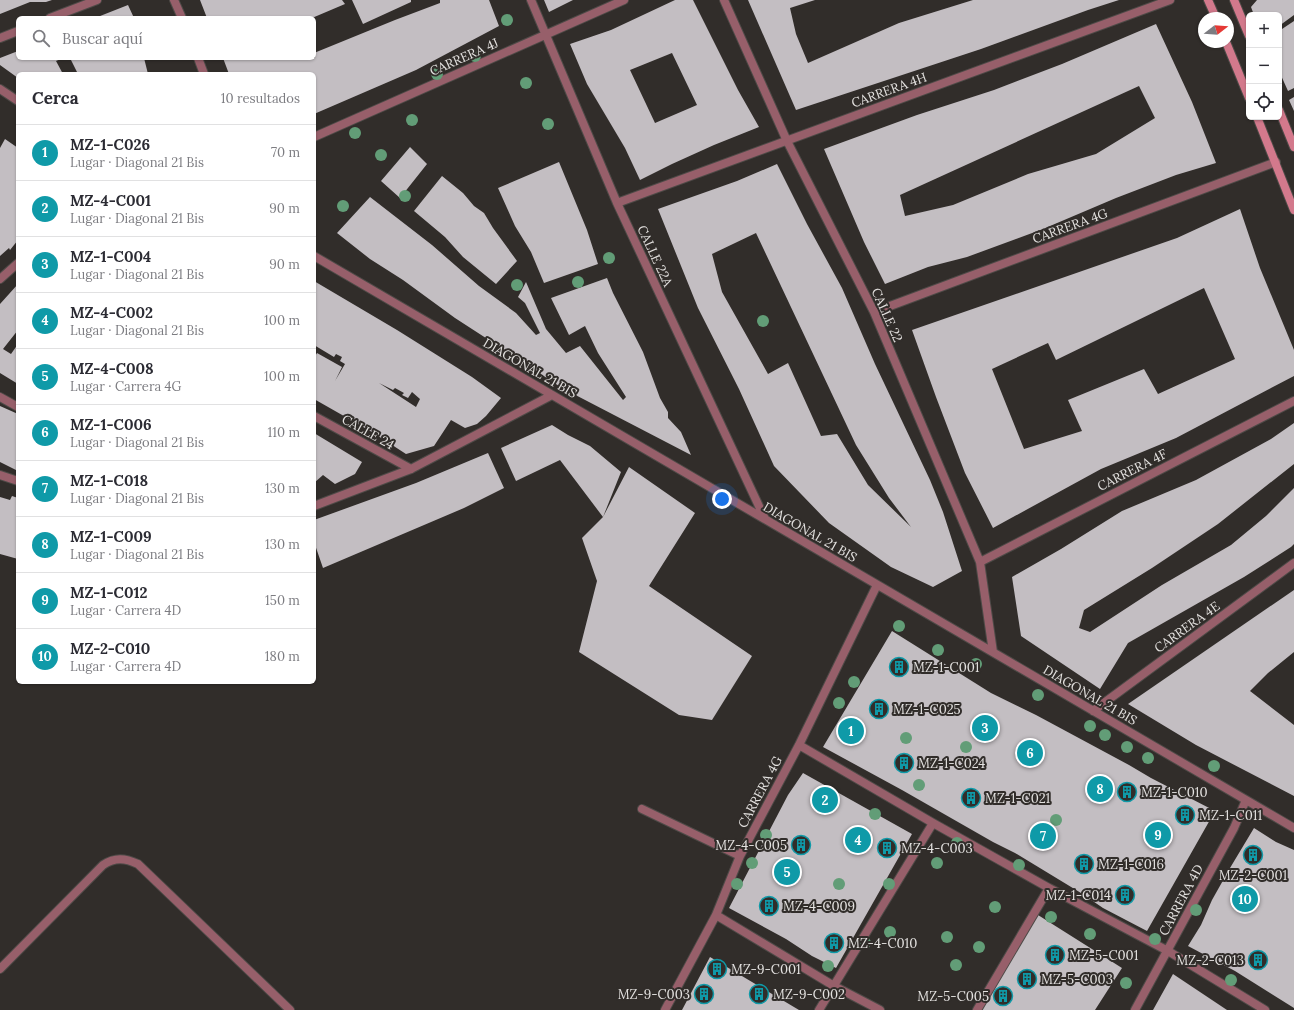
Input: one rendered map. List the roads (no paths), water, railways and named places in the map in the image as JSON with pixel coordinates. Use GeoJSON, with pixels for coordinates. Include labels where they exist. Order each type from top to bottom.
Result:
{"type":"FeatureCollection","features":[{"type":"Feature","properties":{"kind":"main road"},"geometry":{"type":"LineString","coordinates":[[1208,0],[1213,12]]}},
{"type":"Feature","properties":{"kind":"main road"},"geometry":{"type":"LineString","coordinates":[[1234,0],[1246,29]]}},
{"type":"Feature","properties":{"kind":"main road"},"geometry":{"type":"LineString","coordinates":[[1228,48],[1246,91]]}},
{"type":"Feature","properties":{"kind":"main road"},"geometry":{"type":"LineString","coordinates":[[1282,117],[1294,147]]}},
{"type":"Feature","properties":{"kind":"main road"},"geometry":{"type":"LineString","coordinates":[[1258,120],[1294,210]]}},
{"type":"Feature","properties":{"kind":"street"},"geometry":{"type":"LineString","coordinates":[[55,16],[97,0]]}},
{"type":"Feature","properties":{"kind":"street"},"geometry":{"type":"LineString","coordinates":[[174,0],[181,16]]}},
{"type":"Feature","properties":{"kind":"street","name":"CALLE 22A"},"geometry":{"type":"LineString","coordinates":[[531,0],[617,203],[765,519]]}},
{"type":"Feature","properties":{"kind":"street","name":"CARRERA 4J"},"geometry":{"type":"LineString","coordinates":[[316,136],[624,0]]}},
{"type":"Feature","properties":{"kind":"street","name":"CALLE 22"},"geometry":{"type":"LineString","coordinates":[[724,0],[787,141],[874,312],[980,562],[993,652]]}},
{"type":"Feature","properties":{"kind":"street","name":"CARRERA 4H"},"geometry":{"type":"LineString","coordinates":[[617,203],[1170,0]]}},
{"type":"Feature","properties":{"kind":"street"},"geometry":{"type":"LineString","coordinates":[[0,38],[16,32]]}},
{"type":"Feature","properties":{"kind":"street"},"geometry":{"type":"LineString","coordinates":[[199,60],[203,72]]}},
{"type":"Feature","properties":{"kind":"street"},"geometry":{"type":"LineString","coordinates":[[0,89],[16,100]]}},
{"type":"Feature","properties":{"kind":"street","name":"CARRERA 4G"},"geometry":{"type":"LineString","coordinates":[[874,312],[1276,162]]}},
{"type":"Feature","properties":{"kind":"street","name":"DIAGONAL 21 BIS"},"geometry":{"type":"LineString","coordinates":[[316,257],[1294,828]]}},
{"type":"Feature","properties":{"kind":"street"},"geometry":{"type":"LineString","coordinates":[[0,279],[16,265]]}},
{"type":"Feature","properties":{"kind":"street"},"geometry":{"type":"LineString","coordinates":[[316,505],[411,469],[552,395]]}},
{"type":"Feature","properties":{"kind":"street"},"geometry":{"type":"LineString","coordinates":[[0,397],[16,406]]}},
{"type":"Feature","properties":{"kind":"street","name":"CARRERA 4F"},"geometry":{"type":"LineString","coordinates":[[980,562],[1294,401]]}},
{"type":"Feature","properties":{"kind":"street","name":"CALLE 24"},"geometry":{"type":"LineString","coordinates":[[316,417],[411,469]]}},
{"type":"Feature","properties":{"kind":"street"},"geometry":{"type":"LineString","coordinates":[[0,475],[16,480]]}},
{"type":"Feature","properties":{"kind":"street","name":"CARRERA 4E"},"geometry":{"type":"LineString","coordinates":[[1093,711],[1294,563]]}},
{"type":"Feature","properties":{"kind":"street","name":"CARRERA 4G"},"geometry":{"type":"LineString","coordinates":[[665,1010],[716,915],[740,856],[799,745],[877,585]]}},
{"type":"Feature","properties":{"kind":"street"},"geometry":{"type":"LineString","coordinates":[[799,745],[1049,888],[1168,951],[1265,1010]]}},
{"type":"Feature","properties":{"kind":"street","name":"CARRERA 4D"},"geometry":{"type":"LineString","coordinates":[[1135,1010],[1234,828],[1246,800]]}},
{"type":"Feature","properties":{"kind":"street"},"geometry":{"type":"LineString","coordinates":[[642,809],[740,856]]}},
{"type":"Feature","properties":{"kind":"street"},"geometry":{"type":"LineString","coordinates":[[819,1010],[933,823]]}},
{"type":"Feature","properties":{"kind":"street"},"geometry":{"type":"LineString","coordinates":[[0,969],[102,865],[115,859],[130,860],[138,864],[290,1010]]}},
{"type":"Feature","properties":{"kind":"street"},"geometry":{"type":"LineString","coordinates":[[977,1010],[1049,888]]}},
{"type":"Feature","properties":{"kind":"street"},"geometry":{"type":"LineString","coordinates":[[716,915],[834,986],[880,1010]]}},
{"type":"Feature","properties":{"kind":"place","name":"MZ-1-C001"},"geometry":{"type":"Point","coordinates":[899,667]}},
{"type":"Feature","properties":{"kind":"place","name":"MZ-1-C025"},"geometry":{"type":"Point","coordinates":[879,709]}},
{"type":"Feature","properties":{"kind":"place","name":"MZ-1-C004"},"geometry":{"type":"Point","coordinates":[985,728]}},
{"type":"Feature","properties":{"kind":"place","name":"MZ-1-C026"},"geometry":{"type":"Point","coordinates":[851,731]}},
{"type":"Feature","properties":{"kind":"place","name":"MZ-1-C006"},"geometry":{"type":"Point","coordinates":[1030,753]}},
{"type":"Feature","properties":{"kind":"place","name":"MZ-1-C024"},"geometry":{"type":"Point","coordinates":[904,763]}},
{"type":"Feature","properties":{"kind":"place","name":"MZ-1-C009"},"geometry":{"type":"Point","coordinates":[1100,789]}},
{"type":"Feature","properties":{"kind":"place","name":"MZ-1-C010"},"geometry":{"type":"Point","coordinates":[1127,792]}},
{"type":"Feature","properties":{"kind":"place","name":"MZ-1-C021"},"geometry":{"type":"Point","coordinates":[971,798]}},
{"type":"Feature","properties":{"kind":"place","name":"MZ-4-C001"},"geometry":{"type":"Point","coordinates":[825,800]}},
{"type":"Feature","properties":{"kind":"place","name":"MZ-1-C011"},"geometry":{"type":"Point","coordinates":[1185,815]}},
{"type":"Feature","properties":{"kind":"place","name":"MZ-1-C012"},"geometry":{"type":"Point","coordinates":[1158,835]}},
{"type":"Feature","properties":{"kind":"place","name":"MZ-1-C018"},"geometry":{"type":"Point","coordinates":[1043,836]}},
{"type":"Feature","properties":{"kind":"place","name":"MZ-4-C002"},"geometry":{"type":"Point","coordinates":[858,840]}},
{"type":"Feature","properties":{"kind":"place","name":"MZ-4-C005"},"geometry":{"type":"Point","coordinates":[801,845]}},
{"type":"Feature","properties":{"kind":"place","name":"MZ-4-C003"},"geometry":{"type":"Point","coordinates":[887,848]}},
{"type":"Feature","properties":{"kind":"place","name":"MZ-2-C001"},"geometry":{"type":"Point","coordinates":[1253,855]}},
{"type":"Feature","properties":{"kind":"place","name":"MZ-1-C016"},"geometry":{"type":"Point","coordinates":[1084,864]}},
{"type":"Feature","properties":{"kind":"place","name":"MZ-4-C008"},"geometry":{"type":"Point","coordinates":[787,872]}},
{"type":"Feature","properties":{"kind":"place","name":"MZ-1-C014"},"geometry":{"type":"Point","coordinates":[1125,895]}},
{"type":"Feature","properties":{"kind":"place","name":"MZ-2-C010"},"geometry":{"type":"Point","coordinates":[1245,899]}},
{"type":"Feature","properties":{"kind":"place","name":"MZ-4-C009"},"geometry":{"type":"Point","coordinates":[769,906]}},
{"type":"Feature","properties":{"kind":"place","name":"MZ-4-C010"},"geometry":{"type":"Point","coordinates":[834,943]}},
{"type":"Feature","properties":{"kind":"place","name":"MZ-5-C001"},"geometry":{"type":"Point","coordinates":[1055,955]}},
{"type":"Feature","properties":{"kind":"place","name":"MZ-2-C013"},"geometry":{"type":"Point","coordinates":[1258,960]}},
{"type":"Feature","properties":{"kind":"place","name":"MZ-9-C001"},"geometry":{"type":"Point","coordinates":[717,969]}},
{"type":"Feature","properties":{"kind":"place","name":"MZ-5-C003"},"geometry":{"type":"Point","coordinates":[1027,979]}},
{"type":"Feature","properties":{"kind":"place","name":"MZ-9-C003"},"geometry":{"type":"Point","coordinates":[704,994]}},
{"type":"Feature","properties":{"kind":"place","name":"MZ-9-C002"},"geometry":{"type":"Point","coordinates":[759,994]}},
{"type":"Feature","properties":{"kind":"place","name":"MZ-5-C005"},"geometry":{"type":"Point","coordinates":[1003,996]}}]}
